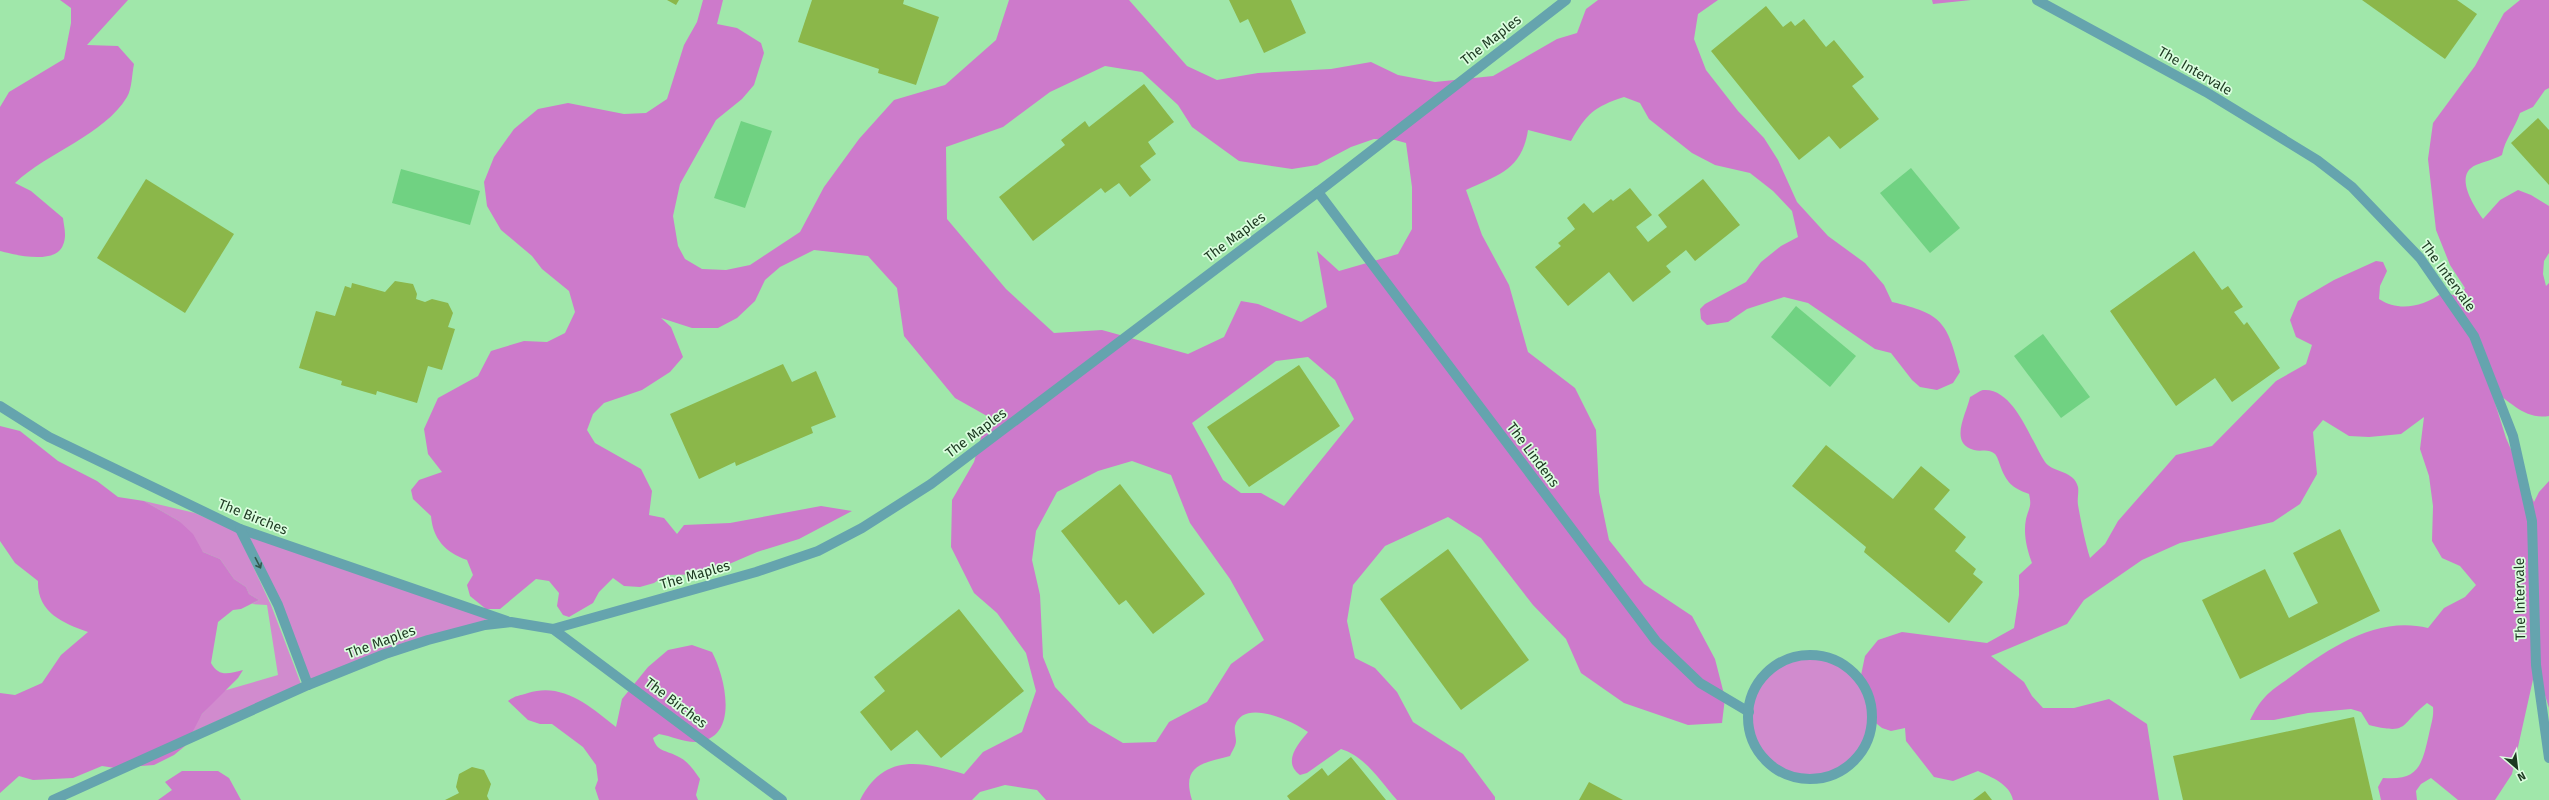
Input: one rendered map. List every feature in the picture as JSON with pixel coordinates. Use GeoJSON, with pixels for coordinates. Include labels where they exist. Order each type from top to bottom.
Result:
{"type":"FeatureCollection","features":[{"type":"Feature","properties":{"kind":"street","name":"The Maples"},"geometry":{"type":"LineString","coordinates":[[53,800],[308,685],[385,654],[428,640],[485,625],[511,622],[553,629],[756,572],[818,551],[862,528],[931,484],[1318,192],[1566,0]]}},
{"type":"Feature","properties":{"kind":"street","name":"The Intervale"},"geometry":{"type":"LineString","coordinates":[[2037,0],[2206,92],[2317,160],[2352,187],[2420,258],[2474,336],[2513,436],[2532,521],[2536,665],[2549,758]]}},
{"type":"Feature","properties":{"kind":"street","name":"The Lindens"},"geometry":{"type":"LineString","coordinates":[[1318,192],[1656,641],[1700,683],[1748,712]]}},
{"type":"Feature","properties":{"kind":"street","name":"The Birches"},"geometry":{"type":"LineString","coordinates":[[0,406],[49,437],[240,529],[511,622]]}},
{"type":"Feature","properties":{"kind":"street"},"geometry":{"type":"LineString","coordinates":[[240,529],[278,605],[308,685]]}},
{"type":"Feature","properties":{"kind":"street","name":"The Birches"},"geometry":{"type":"LineString","coordinates":[[553,629],[782,800]]}},
{"type":"Feature","properties":{"kind":"street"},"geometry":{"type":"LineString","coordinates":[[1802,656],[1822,656],[1834,661],[1856,675],[1867,691],[1872,710],[1871,730],[1864,749],[1845,767],[1834,774],[1816,779],[1795,777],[1771,765],[1761,755],[1754,743],[1749,728],[1748,712],[1754,692],[1766,674],[1783,661],[1802,656]]}},
{"type":"Feature","properties":{"kind":"shaded area"},"geometry":{"type":"Polygon","coordinates":[[[60,0],[128,0],[87,45],[118,46],[134,64],[131,85],[127,97],[117,110],[104,122],[90,133],[28,172],[15,183],[31,191],[63,218],[65,235],[63,245],[59,251],[52,255],[34,257],[15,255],[0,251],[0,107],[9,92],[64,59],[71,23],[71,8],[60,0]]]}},
{"type":"Feature","properties":{"kind":"shaded area"},"geometry":{"type":"Polygon","coordinates":[[[703,0],[723,0],[717,24],[737,28],[761,43],[764,53],[754,85],[742,99],[716,120],[680,184],[673,216],[678,246],[685,259],[702,269],[726,270],[750,265],[800,232],[824,187],[859,139],[894,100],[945,85],[996,40],[1009,0],[1129,0],[1187,66],[1217,80],[1258,73],[1331,69],[1371,62],[1398,75],[1435,82],[1493,76],[1557,39],[1577,33],[1586,9],[1598,0],[1718,0],[1698,14],[1694,39],[1706,70],[1738,111],[1764,138],[1778,160],[1797,202],[1828,236],[1865,263],[1884,285],[1892,302],[1922,311],[1932,316],[1940,323],[1951,342],[1960,372],[1953,383],[1937,390],[1920,387],[1912,380],[1891,353],[1875,349],[1808,303],[1784,297],[1747,309],[1728,322],[1707,325],[1701,319],[1700,309],[1705,304],[1746,282],[1761,262],[1781,246],[1798,237],[1792,211],[1773,191],[1750,173],[1715,165],[1692,153],[1649,119],[1640,103],[1624,97],[1605,104],[1592,112],[1571,141],[1528,130],[1525,143],[1514,163],[1498,175],[1466,190],[1482,235],[1509,285],[1528,352],[1575,388],[1596,430],[1599,492],[1609,540],[1644,584],[1692,616],[1715,659],[1725,698],[1722,723],[1688,725],[1624,703],[1581,673],[1566,639],[1533,605],[1481,538],[1448,517],[1385,546],[1353,585],[1347,621],[1355,658],[1375,668],[1397,692],[1413,722],[1463,754],[1495,797],[1495,800],[1397,800],[1365,763],[1350,752],[1341,749],[1307,773],[1300,775],[1292,764],[1292,759],[1296,747],[1308,732],[1292,723],[1269,714],[1248,713],[1240,718],[1235,726],[1236,743],[1230,756],[1203,764],[1192,773],[1189,788],[1192,800],[1046,800],[1037,790],[1005,785],[980,792],[972,800],[860,800],[870,785],[881,774],[905,764],[933,766],[964,774],[983,752],[1022,732],[1036,691],[1026,653],[997,613],[974,593],[951,547],[952,500],[974,462],[987,416],[955,398],[904,336],[897,288],[868,256],[814,250],[780,267],[765,280],[755,301],[737,318],[718,328],[692,328],[661,318],[671,327],[683,357],[670,372],[642,390],[604,403],[593,414],[587,430],[595,443],[641,469],[652,491],[649,515],[664,518],[677,534],[684,525],[730,523],[821,506],[852,511],[799,539],[757,552],[706,574],[666,575],[654,583],[640,587],[624,586],[613,578],[599,592],[593,603],[569,617],[563,615],[557,606],[559,593],[549,581],[536,579],[500,609],[486,609],[470,596],[467,585],[473,575],[467,560],[446,549],[437,538],[431,516],[413,499],[411,490],[419,480],[442,472],[428,454],[424,429],[438,398],[478,376],[491,351],[524,341],[547,342],[565,333],[575,312],[569,291],[542,269],[532,256],[501,230],[487,206],[484,182],[494,157],[514,129],[538,109],[568,103],[624,114],[646,113],[667,99],[684,45],[697,22],[703,0]],[[1105,66],[1050,92],[1003,127],[946,147],[947,219],[1006,289],[1054,333],[1102,330],[1188,354],[1224,337],[1241,301],[1258,304],[1301,322],[1327,307],[1317,251],[1339,271],[1398,254],[1412,229],[1412,187],[1406,143],[1395,140],[1374,139],[1351,147],[1317,165],[1292,169],[1239,161],[1192,127],[1178,105],[1142,72],[1105,66]],[[1308,357],[1276,361],[1192,423],[1223,480],[1241,493],[1261,493],[1284,506],[1354,419],[1335,380],[1308,357]],[[1132,461],[1098,471],[1057,492],[1036,531],[1032,560],[1040,595],[1043,657],[1055,687],[1089,723],[1123,743],[1156,742],[1169,722],[1207,702],[1231,664],[1264,640],[1230,579],[1190,523],[1171,475],[1132,461]]]}},
{"type":"Feature","properties":{"kind":"shaded area"},"geometry":{"type":"Polygon","coordinates":[[[1932,0],[1971,0],[1933,4],[1932,0]]]}},
{"type":"Feature","properties":{"kind":"shaded area"},"geometry":{"type":"Polygon","coordinates":[[[2520,0],[2549,0],[2549,88],[2545,90],[2533,107],[2520,113],[2505,144],[2502,155],[2476,165],[2469,170],[2466,176],[2466,183],[2471,199],[2483,219],[2500,200],[2518,190],[2531,195],[2549,206],[2549,253],[2544,261],[2543,274],[2546,286],[2549,283],[2549,416],[2532,415],[2518,409],[2491,390],[2506,438],[2534,502],[2539,492],[2549,481],[2549,708],[2536,666],[2512,774],[2495,800],[2458,800],[2431,778],[2421,784],[2416,791],[2417,800],[2381,800],[2378,787],[2383,778],[2404,777],[2412,774],[2421,762],[2433,714],[2433,707],[2427,703],[2403,726],[2391,729],[2369,725],[2361,712],[2351,709],[2308,713],[2274,720],[2250,720],[2263,699],[2270,692],[2336,646],[2372,630],[2390,626],[2409,625],[2428,628],[2444,608],[2465,597],[2476,585],[2460,566],[2442,558],[2432,541],[2433,506],[2429,476],[2420,449],[2424,417],[2401,434],[2369,437],[2349,436],[2323,420],[2313,432],[2317,474],[2300,504],[2273,522],[2180,543],[2142,560],[2084,600],[2067,624],[1991,656],[2024,682],[2032,696],[2043,708],[2074,708],[2109,699],[2147,724],[2159,800],[2013,800],[2011,794],[2004,785],[1978,771],[1953,781],[1934,777],[1906,741],[1905,728],[1891,731],[1882,728],[1872,720],[1869,699],[1860,680],[1865,656],[1878,640],[1902,632],[1987,643],[2014,628],[2019,595],[2019,575],[2032,563],[2025,536],[2026,519],[2030,498],[2029,494],[2010,484],[2002,471],[1995,454],[1987,451],[1974,450],[1966,446],[1962,441],[1961,427],[1970,397],[1983,390],[1994,391],[2004,397],[2013,406],[2020,417],[2045,462],[2049,466],[2072,477],[2076,481],[2078,487],[2079,512],[2090,558],[2105,544],[2118,521],[2176,455],[2212,446],[2276,381],[2306,364],[2312,345],[2296,337],[2290,320],[2298,301],[2334,280],[2376,261],[2383,262],[2387,271],[2380,286],[2379,299],[2394,306],[2402,307],[2427,302],[2442,293],[2460,296],[2465,288],[2450,265],[2436,230],[2428,159],[2433,123],[2475,66],[2504,13],[2520,0]]]}},
{"type":"Feature","properties":{"kind":"shaded area"},"geometry":{"type":"Polygon","coordinates":[[[741,121],[772,131],[745,208],[714,198],[741,121]]]}},
{"type":"Feature","properties":{"kind":"shaded area"},"geometry":{"type":"Polygon","coordinates":[[[1911,168],[1960,228],[1930,253],[1880,193],[1911,168]]]}},
{"type":"Feature","properties":{"kind":"shaded area"},"geometry":{"type":"Polygon","coordinates":[[[401,169],[480,191],[470,225],[392,203],[401,169]]]}},
{"type":"Feature","properties":{"kind":"shaded area"},"geometry":{"type":"Polygon","coordinates":[[[1796,306],[1856,356],[1830,387],[1771,337],[1796,306]]]}},
{"type":"Feature","properties":{"kind":"shaded area"},"geometry":{"type":"Polygon","coordinates":[[[2043,334],[2090,397],[2061,418],[2014,356],[2043,334]]]}},
{"type":"Feature","properties":{"kind":"shaded area"},"geometry":{"type":"Polygon","coordinates":[[[0,426],[20,431],[58,461],[97,481],[118,497],[144,501],[179,521],[193,534],[203,552],[220,559],[234,579],[246,587],[249,594],[259,600],[241,609],[233,610],[218,622],[211,663],[217,671],[224,673],[233,673],[243,670],[238,678],[202,714],[185,746],[174,755],[154,765],[115,768],[102,766],[73,778],[33,780],[19,776],[0,793],[0,693],[15,695],[42,683],[61,655],[88,632],[69,625],[53,615],[42,601],[38,581],[15,563],[0,541],[0,426]]]}},
{"type":"Feature","properties":{"kind":"shaded area"},"geometry":{"type":"Polygon","coordinates":[[[144,501],[195,513],[237,532],[271,605],[301,684],[190,733],[202,714],[223,691],[278,675],[267,605],[252,604],[259,600],[249,594],[246,587],[234,579],[220,559],[203,552],[179,521],[144,501]]]}},
{"type":"Feature","properties":{"kind":"shaded area"},"geometry":{"type":"Polygon","coordinates":[[[240,529],[511,622],[485,625],[308,685],[240,529]]]}},
{"type":"Feature","properties":{"kind":"shaded area"},"geometry":{"type":"Polygon","coordinates":[[[692,645],[712,652],[717,663],[726,705],[724,719],[719,730],[709,739],[690,742],[659,734],[653,738],[659,748],[681,758],[695,772],[700,779],[696,795],[698,800],[599,800],[595,788],[598,780],[596,765],[583,747],[552,724],[540,724],[528,720],[508,701],[518,696],[540,690],[564,693],[586,704],[616,727],[622,699],[648,667],[668,650],[692,645]]]}},
{"type":"Feature","properties":{"kind":"shaded area"},"geometry":{"type":"Polygon","coordinates":[[[1810,655],[1834,660],[1854,673],[1867,693],[1872,717],[1867,741],[1854,761],[1834,774],[1810,779],[1786,774],[1766,761],[1753,741],[1748,717],[1753,693],[1766,673],[1786,660],[1810,655]]]}},
{"type":"Feature","properties":{"kind":"shaded area"},"geometry":{"type":"Polygon","coordinates":[[[182,771],[218,771],[229,778],[241,800],[158,800],[172,790],[165,782],[182,771]]]}},
{"type":"Feature","properties":{"kind":"building"},"geometry":{"type":"Polygon","coordinates":[[[667,0],[679,0],[676,5],[667,0]]]}},
{"type":"Feature","properties":{"kind":"building"},"geometry":{"type":"Polygon","coordinates":[[[812,0],[904,0],[903,4],[939,17],[916,85],[878,73],[879,69],[798,42],[812,0]]]}},
{"type":"Feature","properties":{"kind":"building"},"geometry":{"type":"Polygon","coordinates":[[[1229,0],[1291,0],[1306,33],[1264,53],[1248,19],[1240,23],[1229,0]]]}},
{"type":"Feature","properties":{"kind":"building"},"geometry":{"type":"Polygon","coordinates":[[[2362,0],[2457,0],[2477,14],[2445,59],[2362,0]]]}},
{"type":"Feature","properties":{"kind":"building"},"geometry":{"type":"Polygon","coordinates":[[[1766,6],[1783,27],[1791,21],[1795,26],[1804,19],[1826,47],[1834,40],[1864,77],[1852,86],[1879,119],[1840,149],[1829,136],[1799,160],[1711,51],[1766,6]]]}},
{"type":"Feature","properties":{"kind":"building"},"geometry":{"type":"Polygon","coordinates":[[[1144,84],[1174,122],[1148,142],[1156,154],[1140,166],[1151,180],[1130,197],[1119,183],[1105,193],[1101,188],[1033,241],[999,197],[1065,145],[1061,140],[1085,121],[1089,127],[1144,84]]]}},
{"type":"Feature","properties":{"kind":"building"},"geometry":{"type":"Polygon","coordinates":[[[2538,118],[2549,130],[2549,185],[2511,143],[2538,118]]]}},
{"type":"Feature","properties":{"kind":"building"},"geometry":{"type":"Polygon","coordinates":[[[146,179],[234,234],[185,313],[97,258],[146,179]]]}},
{"type":"Feature","properties":{"kind":"building"},"geometry":{"type":"Polygon","coordinates":[[[1703,179],[1740,225],[1695,261],[1686,250],[1666,266],[1671,272],[1633,302],[1609,272],[1568,306],[1535,267],[1561,246],[1558,243],[1575,229],[1567,218],[1584,203],[1593,213],[1611,199],[1613,201],[1630,188],[1652,215],[1636,227],[1648,242],[1667,227],[1658,215],[1703,179]]]}},
{"type":"Feature","properties":{"kind":"building"},"geometry":{"type":"Polygon","coordinates":[[[2194,251],[2222,290],[2228,286],[2243,307],[2234,312],[2244,325],[2247,322],[2280,368],[2232,402],[2215,378],[2176,406],[2110,311],[2194,251]]]}},
{"type":"Feature","properties":{"kind":"building"},"geometry":{"type":"Polygon","coordinates":[[[395,281],[413,284],[417,294],[416,299],[425,302],[432,299],[448,303],[453,313],[448,327],[455,329],[442,370],[428,366],[417,403],[377,391],[376,395],[341,385],[342,381],[299,368],[316,311],[335,316],[345,286],[351,288],[352,283],[385,292],[395,281]]]}},
{"type":"Feature","properties":{"kind":"building"},"geometry":{"type":"Polygon","coordinates":[[[783,364],[792,382],[816,371],[836,417],[811,427],[813,433],[736,466],[735,462],[699,479],[670,414],[783,364]]]}},
{"type":"Feature","properties":{"kind":"building"},"geometry":{"type":"Polygon","coordinates":[[[1299,365],[1340,426],[1249,487],[1207,427],[1299,365]]]}},
{"type":"Feature","properties":{"kind":"building"},"geometry":{"type":"Polygon","coordinates":[[[1826,445],[1893,499],[1921,466],[1950,490],[1934,509],[1966,537],[1955,551],[1976,569],[1973,574],[1983,582],[1949,623],[1864,552],[1866,547],[1792,486],[1826,445]]]}},
{"type":"Feature","properties":{"kind":"building"},"geometry":{"type":"Polygon","coordinates":[[[1120,484],[1205,594],[1153,634],[1126,600],[1119,605],[1061,531],[1120,484]]]}},
{"type":"Feature","properties":{"kind":"building"},"geometry":{"type":"Polygon","coordinates":[[[2340,529],[2380,611],[2240,679],[2202,600],[2265,569],[2289,618],[2318,603],[2293,553],[2340,529]]]}},
{"type":"Feature","properties":{"kind":"building"},"geometry":{"type":"Polygon","coordinates":[[[1448,549],[1529,660],[1461,710],[1380,599],[1448,549]]]}},
{"type":"Feature","properties":{"kind":"building"},"geometry":{"type":"Polygon","coordinates":[[[959,609],[1024,691],[941,758],[917,730],[891,751],[860,712],[885,691],[874,677],[959,609]]]}},
{"type":"Feature","properties":{"kind":"building"},"geometry":{"type":"Polygon","coordinates":[[[2354,717],[2373,800],[2183,800],[2173,756],[2354,717]]]}},
{"type":"Feature","properties":{"kind":"building"},"geometry":{"type":"Polygon","coordinates":[[[1351,757],[1386,800],[1290,800],[1287,796],[1322,768],[1328,776],[1351,757]]]}},
{"type":"Feature","properties":{"kind":"building"},"geometry":{"type":"Polygon","coordinates":[[[472,767],[484,770],[491,784],[487,796],[489,800],[445,800],[459,793],[456,787],[459,774],[472,767]]]}},
{"type":"Feature","properties":{"kind":"building"},"geometry":{"type":"Polygon","coordinates":[[[1589,782],[1623,800],[1579,800],[1589,782]]]}},
{"type":"Feature","properties":{"kind":"building"},"geometry":{"type":"Polygon","coordinates":[[[1985,791],[1992,800],[1973,800],[1985,791]]]}}]}
